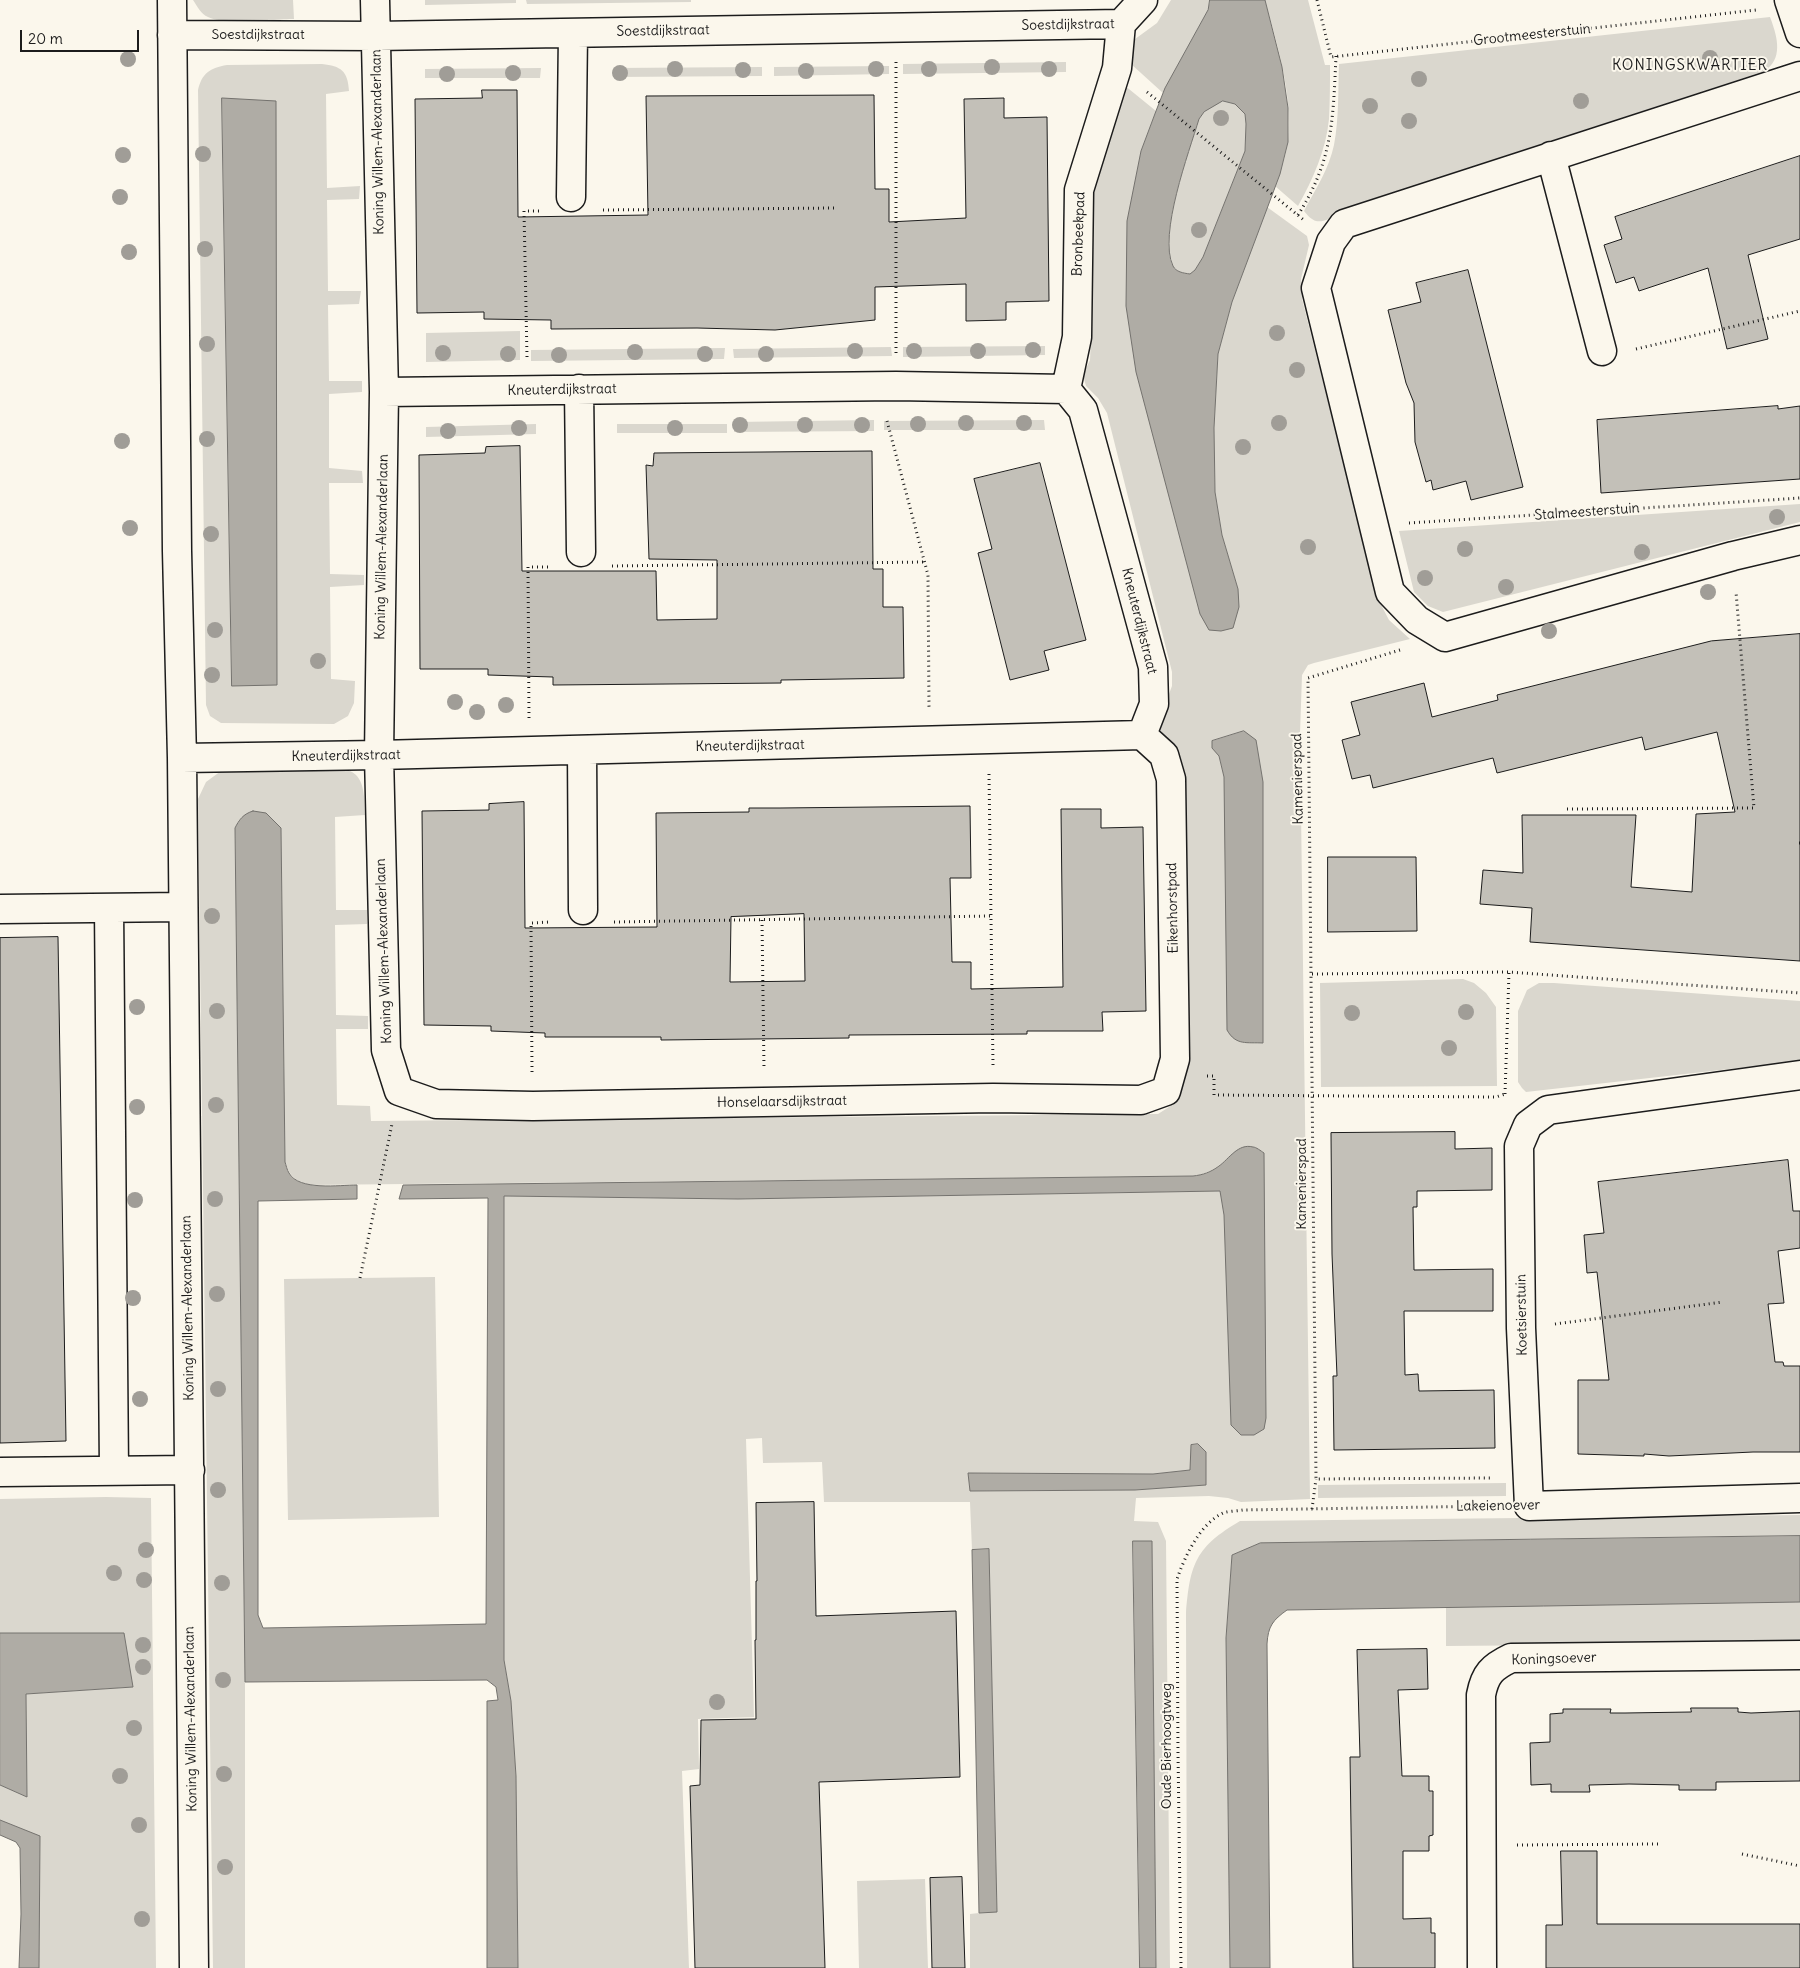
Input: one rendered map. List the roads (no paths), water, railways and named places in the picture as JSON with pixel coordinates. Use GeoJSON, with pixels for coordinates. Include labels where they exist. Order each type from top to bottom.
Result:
{"type":"FeatureCollection","features":[{"type":"Feature","properties":{"kind":"street","name":"Koning Willem-Alexanderlaan"},"geometry":{"type":"LineString","coordinates":[[172,0],[177,551],[182,758],[190,1470],[194,1968]]}},
{"type":"Feature","properties":{"kind":"street","name":"Koning Willem-Alexanderlaan"},"geometry":{"type":"LineString","coordinates":[[375,0],[384,392],[379,755],[386,1050],[399,1091]]}},
{"type":"Feature","properties":{"kind":"street","name":"Soestdijkstraat"},"geometry":{"type":"LineString","coordinates":[[172,35],[376,36],[1121,24],[1143,0]]}},
{"type":"Feature","properties":{"kind":"street"},"geometry":{"type":"LineString","coordinates":[[1790,3],[1800,33]]}},
{"type":"Feature","properties":{"kind":"street","name":"Bronbeekpad"},"geometry":{"type":"LineString","coordinates":[[1066,389],[1077,337],[1079,190],[1117,68],[1121,24]]}},
{"type":"Feature","properties":{"kind":"street"},"geometry":{"type":"LineString","coordinates":[[571,197],[573,32]]}},
{"type":"Feature","properties":{"kind":"street"},"geometry":{"type":"LineString","coordinates":[[1800,76],[1344,224],[1331,242],[1316,288],[1390,592],[1417,620],[1446,636],[1733,556],[1800,540]]}},
{"type":"Feature","properties":{"kind":"street"},"geometry":{"type":"LineString","coordinates":[[1551,156],[1602,351]]}},
{"type":"Feature","properties":{"kind":"street","name":"Kneuterdijkstraat"},"geometry":{"type":"LineString","coordinates":[[182,758],[379,755],[1142,735],[1154,704],[1153,667],[1083,410],[1066,389],[887,386],[384,392]]}},
{"type":"Feature","properties":{"kind":"street"},"geometry":{"type":"LineString","coordinates":[[578,389],[581,552]]}},
{"type":"Feature","properties":{"kind":"street","name":"Eikenhorstpad"},"geometry":{"type":"LineString","coordinates":[[1142,735],[1164,755],[1171,779],[1175,1059],[1166,1091]]}},
{"type":"Feature","properties":{"kind":"street"},"geometry":{"type":"LineString","coordinates":[[582,750],[583,910]]}},
{"type":"Feature","properties":{"kind":"street"},"geometry":{"type":"LineString","coordinates":[[0,909],[183,907]]}},
{"type":"Feature","properties":{"kind":"street"},"geometry":{"type":"LineString","coordinates":[[108,908],[114,1471]]}},
{"type":"Feature","properties":{"kind":"street","name":"Koetsierstuin"},"geometry":{"type":"LineString","coordinates":[[1529,1506],[1521,1328],[1520,1146],[1528,1125],[1548,1110],[1800,1075]]}},
{"type":"Feature","properties":{"kind":"street","name":"Honselaarsdijkstraat"},"geometry":{"type":"LineString","coordinates":[[399,1091],[436,1104],[533,1106],[993,1098],[1141,1100],[1166,1091]]}},
{"type":"Feature","properties":{"kind":"street"},"geometry":{"type":"LineString","coordinates":[[0,1472],[190,1470]]}},
{"type":"Feature","properties":{"kind":"street","name":"Lakeienoever"},"geometry":{"type":"LineString","coordinates":[[1529,1506],[1800,1498]]}},
{"type":"Feature","properties":{"kind":"street","name":"Koningsoever"},"geometry":{"type":"LineString","coordinates":[[1482,1968],[1481,1695],[1484,1682],[1490,1672],[1499,1664],[1512,1658],[1800,1656]]}},
{"type":"Feature","properties":{"kind":"district","name":"KONINGSKWARTIER"},"geometry":{"type":"Point","coordinates":[1690,66]}}]}
